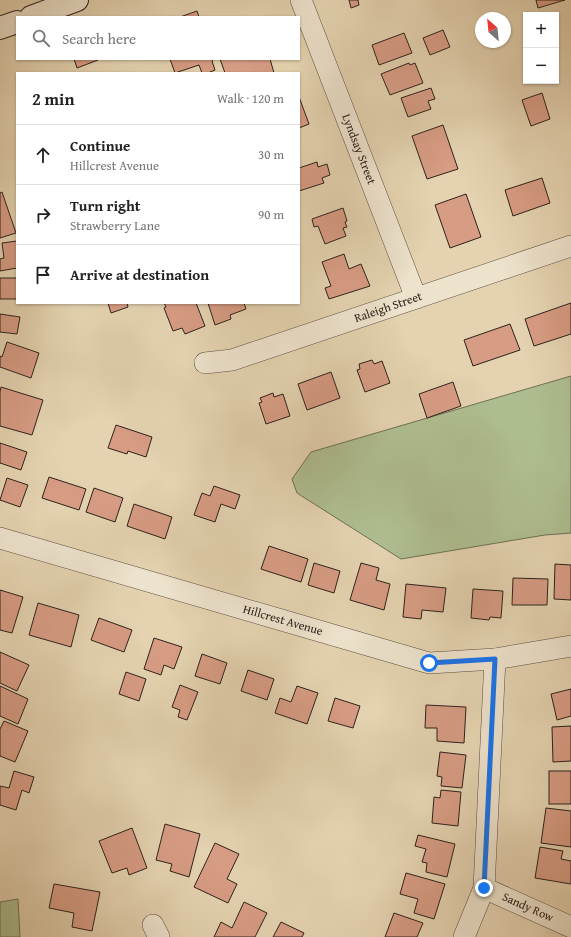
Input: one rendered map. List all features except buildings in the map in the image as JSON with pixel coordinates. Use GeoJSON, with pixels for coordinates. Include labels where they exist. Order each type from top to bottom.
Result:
{"type":"FeatureCollection","features":[{"type":"Feature","properties":{"kind":"main road"},"geometry":{"type":"LineString","coordinates":[[34,16],[76,0]]}},
{"type":"Feature","properties":{"kind":"main road"},"geometry":{"type":"LineString","coordinates":[[0,28],[16,22]]}},
{"type":"Feature","properties":{"kind":"street","name":"Lyndsay Street"},"geometry":{"type":"LineString","coordinates":[[301,0],[416,298]]}},
{"type":"Feature","properties":{"kind":"street","name":"Raleigh Street"},"geometry":{"type":"LineString","coordinates":[[205,364],[232,360],[571,246]]}},
{"type":"Feature","properties":{"kind":"street","name":"Hillcrest Avenue"},"geometry":{"type":"LineString","coordinates":[[0,538],[429,663],[495,659],[571,646]]}},
{"type":"Feature","properties":{"kind":"street"},"geometry":{"type":"LineString","coordinates":[[464,937],[484,888],[495,659]]}},
{"type":"Feature","properties":{"kind":"street","name":"Sandy Row"},"geometry":{"type":"LineString","coordinates":[[484,888],[571,927]]}},
{"type":"Feature","properties":{"kind":"green space"},"geometry":{"type":"Polygon","coordinates":[[[571,376],[571,533],[545,535],[401,559],[297,493],[292,479],[311,452],[571,376]]]}},
{"type":"Feature","properties":{"kind":"green space"},"geometry":{"type":"Polygon","coordinates":[[[18,899],[20,937],[0,937],[0,902],[18,899]]]}},
{"type":"Feature","properties":{"kind":"route"},"geometry":{"type":"LineString","coordinates":[[429,663],[495,659],[484,888]]}}]}
